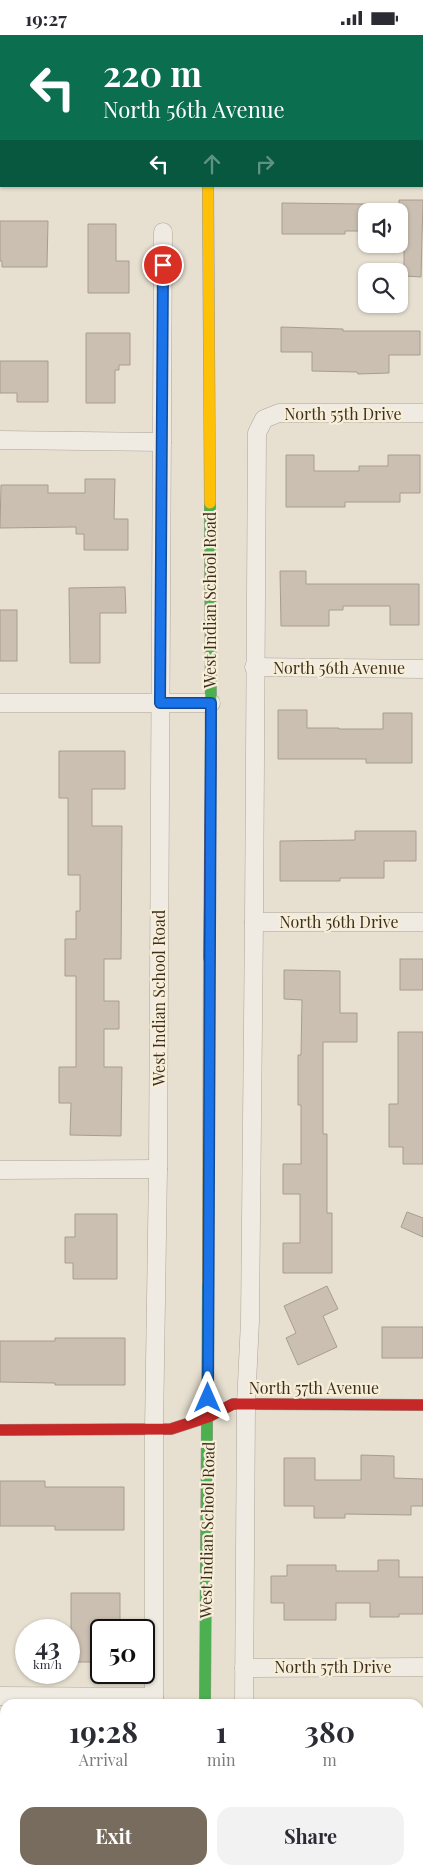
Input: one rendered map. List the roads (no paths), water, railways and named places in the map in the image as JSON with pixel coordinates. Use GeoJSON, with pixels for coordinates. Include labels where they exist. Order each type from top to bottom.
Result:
{"type":"FeatureCollection","features":[{"type":"Feature","properties":{"kind":"main road","name":"West Indian School Road"},"geometry":{"type":"LineString","coordinates":[[205,1699],[211,703],[208,187]]}},
{"type":"Feature","properties":{"kind":"main road","name":"North 57th Avenue"},"geometry":{"type":"LineString","coordinates":[[0,1430],[171,1429],[208,1417],[233,1404],[423,1405]]}},
{"type":"Feature","properties":{"kind":"street","name":"West Indian School Road"},"geometry":{"type":"LineString","coordinates":[[154,1699],[154,1430],[158,1169],[163,232]]}},
{"type":"Feature","properties":{"kind":"street","name":"North 55th Drive"},"geometry":{"type":"LineString","coordinates":[[254,667],[256,433],[264,419],[279,413],[423,413]]}},
{"type":"Feature","properties":{"kind":"street"},"geometry":{"type":"LineString","coordinates":[[0,440],[162,442]]}},
{"type":"Feature","properties":{"kind":"street"},"geometry":{"type":"LineString","coordinates":[[244,1699],[246,1404],[250,1321],[254,923],[254,667]]}},
{"type":"Feature","properties":{"kind":"street","name":"North 56th Avenue"},"geometry":{"type":"LineString","coordinates":[[254,667],[423,669]]}},
{"type":"Feature","properties":{"kind":"street"},"geometry":{"type":"LineString","coordinates":[[0,703],[211,703]]}},
{"type":"Feature","properties":{"kind":"street","name":"North 56th Drive"},"geometry":{"type":"LineString","coordinates":[[254,923],[423,922]]}},
{"type":"Feature","properties":{"kind":"street"},"geometry":{"type":"LineString","coordinates":[[0,1170],[158,1169]]}},
{"type":"Feature","properties":{"kind":"street","name":"North 57th Drive"},"geometry":{"type":"LineString","coordinates":[[244,1668],[423,1667]]}},
{"type":"Feature","properties":{"kind":"street"},"geometry":{"type":"LineString","coordinates":[[0,1696],[116,1699]]}}]}
